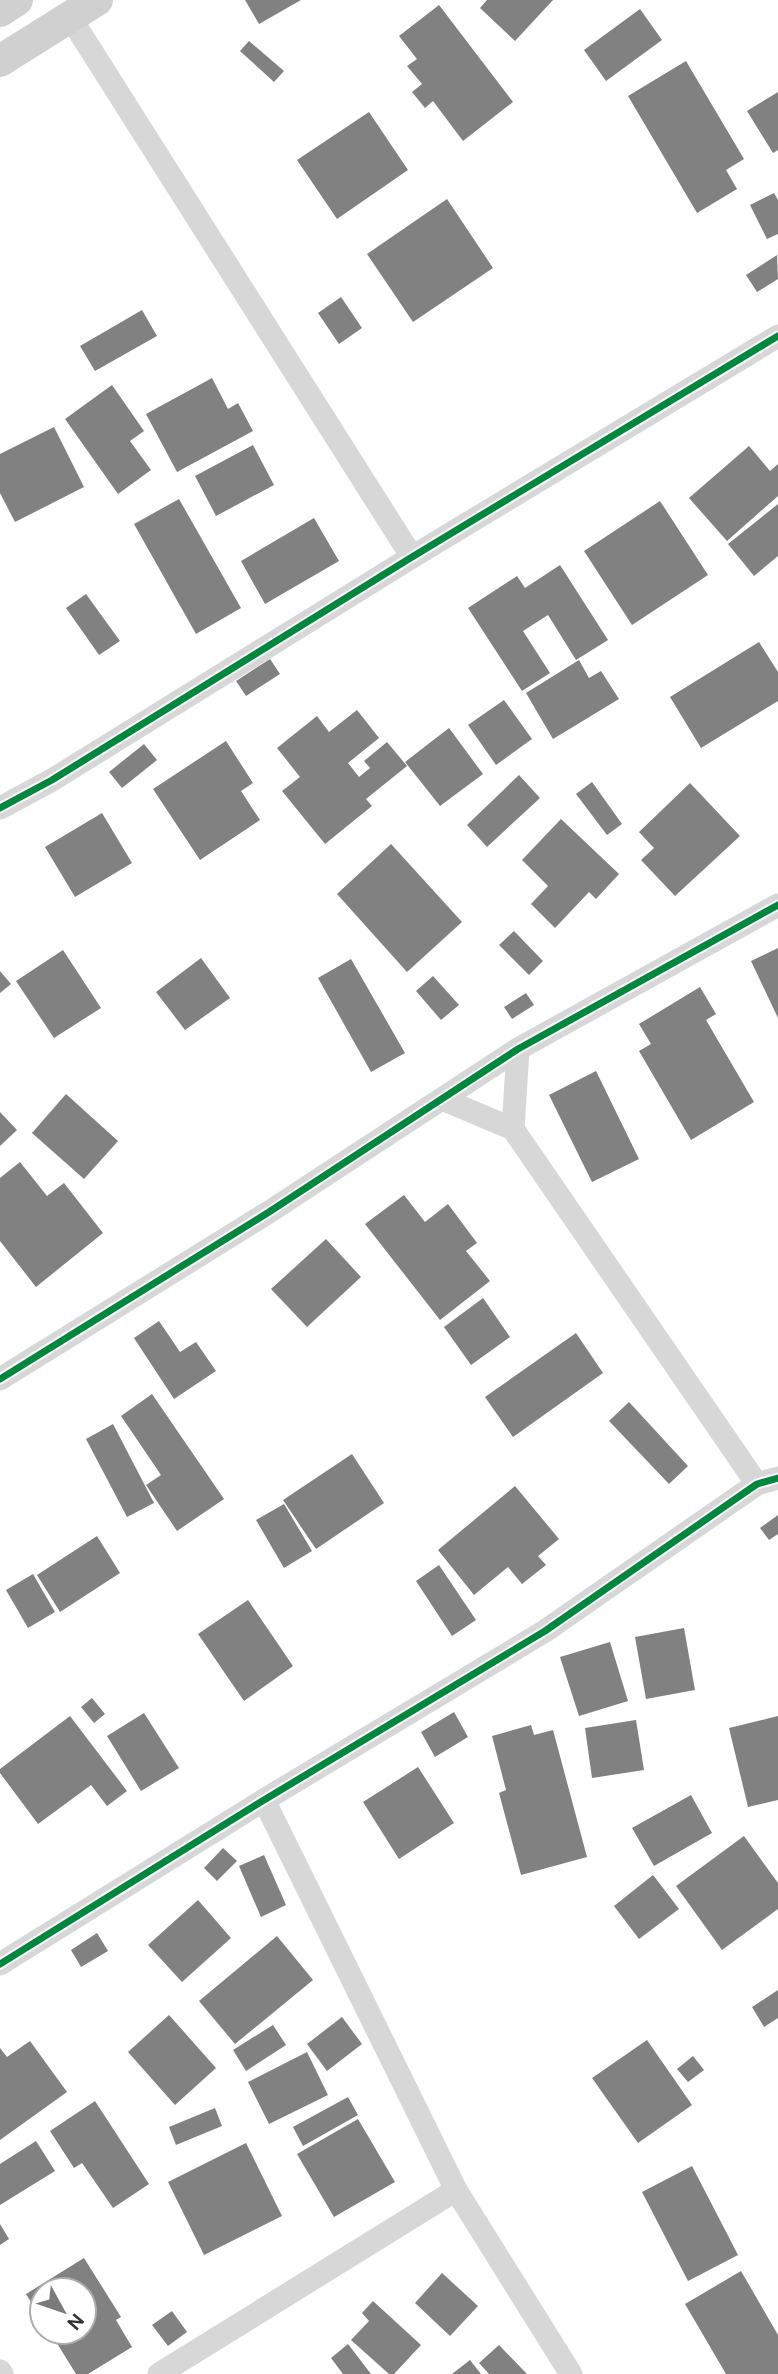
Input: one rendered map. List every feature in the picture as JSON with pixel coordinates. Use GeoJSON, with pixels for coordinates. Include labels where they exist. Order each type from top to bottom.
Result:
{"type":"FeatureCollection","features":[{"type":"Feature","properties":{"kind":"street"},"geometry":{"type":"LineString","coordinates":[[0,11],[17,0]]}},
{"type":"Feature","properties":{"kind":"street"},"geometry":{"type":"LineString","coordinates":[[0,61],[97,0]]}},
{"type":"Feature","properties":{"kind":"street"},"geometry":{"type":"LineString","coordinates":[[70,17],[412,557]]}},
{"type":"Feature","properties":{"kind":"street"},"geometry":{"type":"LineString","coordinates":[[0,808],[52,779],[778,336]]}},
{"type":"Feature","properties":{"kind":"street"},"geometry":{"type":"LineString","coordinates":[[0,1379],[269,1212],[518,1049],[778,905]]}},
{"type":"Feature","properties":{"kind":"street"},"geometry":{"type":"LineString","coordinates":[[513,1129],[518,1049]]}},
{"type":"Feature","properties":{"kind":"street"},"geometry":{"type":"LineString","coordinates":[[0,1964],[264,1800],[545,1631],[768,1481],[513,1129],[442,1099]]}},
{"type":"Feature","properties":{"kind":"street"},"geometry":{"type":"LineString","coordinates":[[264,1800],[456,2190],[571,2374]]}},
{"type":"Feature","properties":{"kind":"street"},"geometry":{"type":"LineString","coordinates":[[159,2374],[456,2190]]}},
{"type":"Feature","properties":{"kind":"building"},"geometry":{"type":"Polygon","coordinates":[[[245,0],[301,0],[259,24],[245,0]]]}},
{"type":"Feature","properties":{"kind":"building"},"geometry":{"type":"Polygon","coordinates":[[[487,0],[553,0],[515,41],[480,8],[487,0]]]}},
{"type":"Feature","properties":{"kind":"building"},"geometry":{"type":"Polygon","coordinates":[[[439,5],[513,102],[463,141],[433,101],[425,108],[412,92],[422,84],[407,66],[417,59],[399,36],[439,5]]]}},
{"type":"Feature","properties":{"kind":"building"},"geometry":{"type":"Polygon","coordinates":[[[640,9],[662,40],[606,81],[584,50],[640,9]]]}},
{"type":"Feature","properties":{"kind":"building"},"geometry":{"type":"Polygon","coordinates":[[[249,41],[284,71],[274,82],[240,51],[249,41]]]}},
{"type":"Feature","properties":{"kind":"building"},"geometry":{"type":"Polygon","coordinates":[[[686,61],[744,159],[726,170],[737,189],[697,213],[628,96],[686,61]]]}},
{"type":"Feature","properties":{"kind":"building"},"geometry":{"type":"Polygon","coordinates":[[[778,92],[778,150],[773,153],[747,111],[778,92]]]}},
{"type":"Feature","properties":{"kind":"building"},"geometry":{"type":"Polygon","coordinates":[[[369,112],[408,170],[337,219],[297,160],[369,112]]]}},
{"type":"Feature","properties":{"kind":"building"},"geometry":{"type":"Polygon","coordinates":[[[774,193],[778,200],[778,234],[767,239],[750,205],[774,193]]]}},
{"type":"Feature","properties":{"kind":"building"},"geometry":{"type":"Polygon","coordinates":[[[447,199],[493,268],[413,322],[367,254],[447,199]]]}},
{"type":"Feature","properties":{"kind":"building"},"geometry":{"type":"Polygon","coordinates":[[[777,255],[778,279],[757,292],[746,275],[777,255]]]}},
{"type":"Feature","properties":{"kind":"building"},"geometry":{"type":"Polygon","coordinates":[[[341,297],[362,328],[339,344],[318,313],[341,297]]]}},
{"type":"Feature","properties":{"kind":"building"},"geometry":{"type":"Polygon","coordinates":[[[142,310],[157,336],[95,371],[80,346],[142,310]]]}},
{"type":"Feature","properties":{"kind":"building"},"geometry":{"type":"Polygon","coordinates":[[[212,378],[228,409],[238,403],[253,431],[177,472],[146,414],[212,378]]]}},
{"type":"Feature","properties":{"kind":"building"},"geometry":{"type":"Polygon","coordinates":[[[112,385],[144,431],[130,441],[151,470],[118,494],[65,419],[112,385]]]}},
{"type":"Feature","properties":{"kind":"building"},"geometry":{"type":"Polygon","coordinates":[[[54,427],[84,487],[15,522],[0,493],[0,454],[54,427]]]}},
{"type":"Feature","properties":{"kind":"building"},"geometry":{"type":"Polygon","coordinates":[[[253,445],[274,485],[216,516],[195,476],[253,445]]]}},
{"type":"Feature","properties":{"kind":"building"},"geometry":{"type":"Polygon","coordinates":[[[749,446],[770,471],[778,464],[778,496],[727,541],[689,498],[749,446]]]}},
{"type":"Feature","properties":{"kind":"building"},"geometry":{"type":"Polygon","coordinates":[[[179,499],[241,608],[196,634],[134,524],[179,499]]]}},
{"type":"Feature","properties":{"kind":"building"},"geometry":{"type":"Polygon","coordinates":[[[660,501],[708,575],[632,625],[584,551],[660,501]]]}},
{"type":"Feature","properties":{"kind":"building"},"geometry":{"type":"Polygon","coordinates":[[[778,504],[778,556],[754,576],[728,544],[778,504]]]}},
{"type":"Feature","properties":{"kind":"building"},"geometry":{"type":"Polygon","coordinates":[[[314,518],[339,561],[265,604],[241,561],[314,518]]]}},
{"type":"Feature","properties":{"kind":"building"},"geometry":{"type":"Polygon","coordinates":[[[560,565],[608,640],[576,660],[548,615],[523,631],[550,673],[522,691],[468,608],[517,576],[525,588],[560,565]]]}},
{"type":"Feature","properties":{"kind":"building"},"geometry":{"type":"Polygon","coordinates":[[[86,594],[120,641],[99,655],[66,608],[86,594]]]}},
{"type":"Feature","properties":{"kind":"building"},"geometry":{"type":"Polygon","coordinates":[[[759,642],[778,672],[778,701],[701,748],[670,697],[759,642]]]}},
{"type":"Feature","properties":{"kind":"building"},"geometry":{"type":"Polygon","coordinates":[[[270,659],[280,674],[246,696],[236,681],[270,659]]]}},
{"type":"Feature","properties":{"kind":"building"},"geometry":{"type":"Polygon","coordinates":[[[579,660],[589,678],[601,671],[619,699],[553,739],[526,693],[579,660]]]}},
{"type":"Feature","properties":{"kind":"building"},"geometry":{"type":"Polygon","coordinates":[[[504,700],[532,739],[496,765],[468,725],[504,700]]]}},
{"type":"Feature","properties":{"kind":"building"},"geometry":{"type":"Polygon","coordinates":[[[357,710],[379,738],[348,763],[359,777],[370,768],[364,761],[387,742],[407,766],[366,799],[372,806],[325,844],[282,791],[300,777],[277,748],[317,716],[329,732],[357,710]]]}},
{"type":"Feature","properties":{"kind":"building"},"geometry":{"type":"Polygon","coordinates":[[[449,728],[483,774],[440,806],[405,762],[449,728]]]}},
{"type":"Feature","properties":{"kind":"building"},"geometry":{"type":"Polygon","coordinates":[[[226,741],[253,783],[241,791],[260,820],[200,860],[153,789],[226,741]]]}},
{"type":"Feature","properties":{"kind":"building"},"geometry":{"type":"Polygon","coordinates":[[[144,744],[157,760],[122,788],[109,772],[144,744]]]}},
{"type":"Feature","properties":{"kind":"building"},"geometry":{"type":"Polygon","coordinates":[[[519,775],[540,798],[487,847],[467,825],[519,775]]]}},
{"type":"Feature","properties":{"kind":"building"},"geometry":{"type":"Polygon","coordinates":[[[592,782],[622,824],[607,835],[576,794],[592,782]]]}},
{"type":"Feature","properties":{"kind":"building"},"geometry":{"type":"Polygon","coordinates":[[[690,783],[740,836],[675,896],[641,860],[654,848],[639,832],[690,783]]]}},
{"type":"Feature","properties":{"kind":"building"},"geometry":{"type":"Polygon","coordinates":[[[102,813],[132,863],[75,897],[45,847],[102,813]]]}},
{"type":"Feature","properties":{"kind":"building"},"geometry":{"type":"Polygon","coordinates":[[[561,819],[619,874],[596,899],[589,892],[555,928],[531,904],[548,886],[522,860],[561,819]]]}},
{"type":"Feature","properties":{"kind":"building"},"geometry":{"type":"Polygon","coordinates":[[[391,844],[462,922],[407,972],[337,894],[391,844]]]}},
{"type":"Feature","properties":{"kind":"building"},"geometry":{"type":"Polygon","coordinates":[[[514,931],[543,961],[529,975],[499,945],[514,931]]]}},
{"type":"Feature","properties":{"kind":"building"},"geometry":{"type":"Polygon","coordinates":[[[778,948],[778,1018],[751,961],[778,948]]]}},
{"type":"Feature","properties":{"kind":"building"},"geometry":{"type":"Polygon","coordinates":[[[63,950],[101,1008],[54,1038],[16,981],[63,950]]]}},
{"type":"Feature","properties":{"kind":"building"},"geometry":{"type":"Polygon","coordinates":[[[201,958],[230,998],[185,1030],[156,992],[201,958]]]}},
{"type":"Feature","properties":{"kind":"building"},"geometry":{"type":"Polygon","coordinates":[[[351,959],[405,1053],[371,1072],[318,978],[351,959]]]}},
{"type":"Feature","properties":{"kind":"building"},"geometry":{"type":"Polygon","coordinates":[[[0,971],[11,984],[0,993],[0,971]]]}},
{"type":"Feature","properties":{"kind":"building"},"geometry":{"type":"Polygon","coordinates":[[[433,976],[459,1005],[441,1020],[416,991],[433,976]]]}},
{"type":"Feature","properties":{"kind":"building"},"geometry":{"type":"Polygon","coordinates":[[[700,987],[716,1014],[706,1020],[754,1102],[691,1140],[639,1051],[651,1044],[639,1024],[700,987]]]}},
{"type":"Feature","properties":{"kind":"building"},"geometry":{"type":"Polygon","coordinates":[[[526,993],[534,1005],[512,1019],[504,1007],[526,993]]]}},
{"type":"Feature","properties":{"kind":"building"},"geometry":{"type":"Polygon","coordinates":[[[596,1071],[639,1159],[592,1182],[549,1095],[596,1071]]]}},
{"type":"Feature","properties":{"kind":"building"},"geometry":{"type":"Polygon","coordinates":[[[66,1094],[118,1141],[84,1179],[32,1133],[66,1094]]]}},
{"type":"Feature","properties":{"kind":"building"},"geometry":{"type":"Polygon","coordinates":[[[0,1112],[17,1130],[0,1146],[0,1112]]]}},
{"type":"Feature","properties":{"kind":"building"},"geometry":{"type":"Polygon","coordinates":[[[20,1162],[47,1196],[64,1183],[103,1233],[36,1287],[0,1241],[0,1178],[20,1162]]]}},
{"type":"Feature","properties":{"kind":"building"},"geometry":{"type":"Polygon","coordinates":[[[404,1195],[425,1222],[448,1204],[477,1243],[466,1251],[490,1281],[440,1320],[365,1224],[404,1195]]]}},
{"type":"Feature","properties":{"kind":"building"},"geometry":{"type":"Polygon","coordinates":[[[326,1239],[361,1277],[307,1327],[271,1289],[326,1239]]]}},
{"type":"Feature","properties":{"kind":"building"},"geometry":{"type":"Polygon","coordinates":[[[483,1298],[510,1337],[471,1365],[444,1327],[483,1298]]]}},
{"type":"Feature","properties":{"kind":"building"},"geometry":{"type":"Polygon","coordinates":[[[159,1321],[180,1352],[196,1342],[216,1371],[174,1399],[134,1338],[159,1321]]]}},
{"type":"Feature","properties":{"kind":"building"},"geometry":{"type":"Polygon","coordinates":[[[576,1333],[603,1373],[513,1437],[485,1397],[576,1333]]]}},
{"type":"Feature","properties":{"kind":"building"},"geometry":{"type":"Polygon","coordinates":[[[152,1394],[224,1499],[177,1531],[146,1485],[161,1475],[121,1416],[152,1394]]]}},
{"type":"Feature","properties":{"kind":"building"},"geometry":{"type":"Polygon","coordinates":[[[629,1402],[688,1466],[669,1484],[609,1421],[629,1402]]]}},
{"type":"Feature","properties":{"kind":"building"},"geometry":{"type":"Polygon","coordinates":[[[113,1424],[154,1503],[127,1517],[86,1439],[113,1424]]]}},
{"type":"Feature","properties":{"kind":"building"},"geometry":{"type":"Polygon","coordinates":[[[352,1454],[384,1503],[316,1549],[283,1500],[352,1454]]]}},
{"type":"Feature","properties":{"kind":"building"},"geometry":{"type":"Polygon","coordinates":[[[515,1486],[559,1539],[538,1556],[546,1565],[522,1584],[508,1567],[474,1595],[438,1550],[515,1486]]]}},
{"type":"Feature","properties":{"kind":"building"},"geometry":{"type":"Polygon","coordinates":[[[284,1504],[312,1551],[284,1568],[256,1520],[284,1504]]]}},
{"type":"Feature","properties":{"kind":"building"},"geometry":{"type":"Polygon","coordinates":[[[778,1515],[778,1534],[769,1540],[760,1528],[778,1515]]]}},
{"type":"Feature","properties":{"kind":"building"},"geometry":{"type":"Polygon","coordinates":[[[97,1536],[120,1573],[60,1612],[37,1575],[97,1536]]]}},
{"type":"Feature","properties":{"kind":"building"},"geometry":{"type":"Polygon","coordinates":[[[439,1565],[476,1620],[452,1636],[416,1581],[439,1565]]]}},
{"type":"Feature","properties":{"kind":"building"},"geometry":{"type":"Polygon","coordinates":[[[33,1574],[55,1612],[28,1628],[6,1590],[33,1574]]]}},
{"type":"Feature","properties":{"kind":"building"},"geometry":{"type":"Polygon","coordinates":[[[248,1600],[293,1666],[244,1701],[198,1634],[248,1600]]]}},
{"type":"Feature","properties":{"kind":"building"},"geometry":{"type":"Polygon","coordinates":[[[684,1628],[695,1690],[646,1699],[635,1637],[684,1628]]]}},
{"type":"Feature","properties":{"kind":"building"},"geometry":{"type":"Polygon","coordinates":[[[610,1642],[628,1701],[579,1716],[560,1657],[610,1642]]]}},
{"type":"Feature","properties":{"kind":"building"},"geometry":{"type":"Polygon","coordinates":[[[92,1698],[105,1714],[94,1723],[81,1707],[92,1698]]]}},
{"type":"Feature","properties":{"kind":"building"},"geometry":{"type":"Polygon","coordinates":[[[454,1712],[468,1737],[435,1757],[421,1732],[454,1712]]]}},
{"type":"Feature","properties":{"kind":"building"},"geometry":{"type":"Polygon","coordinates":[[[144,1713],[179,1768],[141,1791],[107,1736],[144,1713]]]}},
{"type":"Feature","properties":{"kind":"building"},"geometry":{"type":"Polygon","coordinates":[[[70,1716],[127,1791],[107,1806],[91,1785],[38,1824],[0,1773],[0,1769],[70,1716]]]}},
{"type":"Feature","properties":{"kind":"building"},"geometry":{"type":"Polygon","coordinates":[[[778,1716],[778,1800],[748,1807],[729,1728],[778,1716]]]}},
{"type":"Feature","properties":{"kind":"building"},"geometry":{"type":"Polygon","coordinates":[[[636,1720],[644,1770],[592,1778],[585,1728],[636,1720]]]}},
{"type":"Feature","properties":{"kind":"building"},"geometry":{"type":"Polygon","coordinates":[[[531,1725],[534,1735],[553,1730],[587,1857],[521,1875],[499,1793],[506,1790],[492,1736],[531,1725]]]}},
{"type":"Feature","properties":{"kind":"building"},"geometry":{"type":"Polygon","coordinates":[[[418,1767],[454,1823],[399,1859],[363,1802],[418,1767]]]}},
{"type":"Feature","properties":{"kind":"building"},"geometry":{"type":"Polygon","coordinates":[[[691,1795],[712,1833],[654,1866],[632,1828],[691,1795]]]}},
{"type":"Feature","properties":{"kind":"building"},"geometry":{"type":"Polygon","coordinates":[[[744,1836],[778,1883],[778,1909],[722,1950],[676,1886],[744,1836]]]}},
{"type":"Feature","properties":{"kind":"building"},"geometry":{"type":"Polygon","coordinates":[[[223,1848],[237,1861],[217,1881],[204,1868],[223,1848]]]}},
{"type":"Feature","properties":{"kind":"building"},"geometry":{"type":"Polygon","coordinates":[[[264,1855],[286,1905],[261,1917],[239,1866],[264,1855]]]}},
{"type":"Feature","properties":{"kind":"building"},"geometry":{"type":"Polygon","coordinates":[[[653,1875],[679,1909],[639,1939],[614,1906],[653,1875]]]}},
{"type":"Feature","properties":{"kind":"building"},"geometry":{"type":"Polygon","coordinates":[[[198,1900],[231,1938],[182,1982],[148,1945],[198,1900]]]}},
{"type":"Feature","properties":{"kind":"building"},"geometry":{"type":"Polygon","coordinates":[[[97,1933],[108,1951],[81,1967],[71,1950],[97,1933]]]}},
{"type":"Feature","properties":{"kind":"building"},"geometry":{"type":"Polygon","coordinates":[[[277,1936],[313,1980],[235,2044],[199,2001],[277,1936]]]}},
{"type":"Feature","properties":{"kind":"building"},"geometry":{"type":"Polygon","coordinates":[[[778,1990],[778,2018],[764,2027],[752,2007],[778,1990]]]}},
{"type":"Feature","properties":{"kind":"building"},"geometry":{"type":"Polygon","coordinates":[[[169,2015],[216,2068],[175,2105],[128,2052],[169,2015]]]}},
{"type":"Feature","properties":{"kind":"building"},"geometry":{"type":"Polygon","coordinates":[[[342,2017],[362,2044],[327,2071],[307,2044],[342,2017]]]}},
{"type":"Feature","properties":{"kind":"building"},"geometry":{"type":"Polygon","coordinates":[[[273,2025],[286,2045],[246,2071],[233,2050],[273,2025]]]}},
{"type":"Feature","properties":{"kind":"building"},"geometry":{"type":"Polygon","coordinates":[[[647,2040],[692,2105],[638,2143],[592,2078],[647,2040]]]}},
{"type":"Feature","properties":{"kind":"building"},"geometry":{"type":"Polygon","coordinates":[[[30,2041],[67,2092],[0,2140],[0,2048],[7,2057],[30,2041]]]}},
{"type":"Feature","properties":{"kind":"building"},"geometry":{"type":"Polygon","coordinates":[[[307,2052],[328,2095],[269,2124],[248,2082],[307,2052]]]}},
{"type":"Feature","properties":{"kind":"building"},"geometry":{"type":"Polygon","coordinates":[[[693,2056],[704,2070],[688,2082],[677,2069],[693,2056]]]}},
{"type":"Feature","properties":{"kind":"building"},"geometry":{"type":"Polygon","coordinates":[[[348,2097],[358,2115],[303,2146],[293,2127],[348,2097]]]}},
{"type":"Feature","properties":{"kind":"building"},"geometry":{"type":"Polygon","coordinates":[[[95,2101],[149,2184],[113,2208],[82,2163],[74,2168],[50,2131],[95,2101]]]}},
{"type":"Feature","properties":{"kind":"building"},"geometry":{"type":"Polygon","coordinates":[[[215,2108],[222,2126],[176,2145],[169,2127],[215,2108]]]}},
{"type":"Feature","properties":{"kind":"building"},"geometry":{"type":"Polygon","coordinates":[[[358,2119],[395,2182],[334,2217],[297,2154],[358,2119]]]}},
{"type":"Feature","properties":{"kind":"building"},"geometry":{"type":"Polygon","coordinates":[[[36,2141],[55,2171],[0,2205],[0,2164],[36,2141]]]}},
{"type":"Feature","properties":{"kind":"building"},"geometry":{"type":"Polygon","coordinates":[[[246,2143],[282,2216],[204,2255],[168,2182],[246,2143]]]}},
{"type":"Feature","properties":{"kind":"building"},"geometry":{"type":"Polygon","coordinates":[[[692,2166],[738,2255],[688,2281],[642,2192],[692,2166]]]}},
{"type":"Feature","properties":{"kind":"building"},"geometry":{"type":"Polygon","coordinates":[[[0,2224],[9,2239],[0,2245],[0,2224]]]}},
{"type":"Feature","properties":{"kind":"building"},"geometry":{"type":"Polygon","coordinates":[[[84,2258],[95,2276],[55,2276],[84,2258]]]}},
{"type":"Feature","properties":{"kind":"building"},"geometry":{"type":"Polygon","coordinates":[[[741,2271],[778,2335],[778,2374],[726,2374],[685,2304],[741,2271]]]}},
{"type":"Feature","properties":{"kind":"building"},"geometry":{"type":"Polygon","coordinates":[[[442,2273],[478,2306],[450,2336],[415,2303],[442,2273]]]}},
{"type":"Feature","properties":{"kind":"building"},"geometry":{"type":"Polygon","coordinates":[[[98,2280],[121,2317],[116,2320],[132,2347],[88,2374],[76,2374],[59,2346],[98,2346],[98,2280]]]}},
{"type":"Feature","properties":{"kind":"building"},"geometry":{"type":"Polygon","coordinates":[[[373,2301],[421,2345],[394,2374],[389,2374],[351,2340],[369,2321],[362,2313],[373,2301]]]}},
{"type":"Feature","properties":{"kind":"building"},"geometry":{"type":"Polygon","coordinates":[[[172,2311],[187,2332],[168,2346],[152,2325],[172,2311]]]}},
{"type":"Feature","properties":{"kind":"building"},"geometry":{"type":"Polygon","coordinates":[[[348,2344],[371,2374],[343,2374],[331,2358],[348,2344]]]}},
{"type":"Feature","properties":{"kind":"building"},"geometry":{"type":"Polygon","coordinates":[[[499,2345],[527,2374],[489,2374],[479,2363],[499,2345]]]}},
{"type":"Feature","properties":{"kind":"building"},"geometry":{"type":"Polygon","coordinates":[[[470,2360],[481,2374],[452,2374],[470,2360]]]}},
{"type":"Feature","properties":{"kind":"cycle path"},"geometry":{"type":"LineString","coordinates":[[0,808],[52,780],[412,557],[778,336]]}},
{"type":"Feature","properties":{"kind":"cycle path"},"geometry":{"type":"LineString","coordinates":[[0,1379],[269,1212],[518,1049],[778,905]]}},
{"type":"Feature","properties":{"kind":"cycle path"},"geometry":{"type":"LineString","coordinates":[[0,1964],[264,1800],[545,1631],[757,1484],[778,1478]]}}]}
